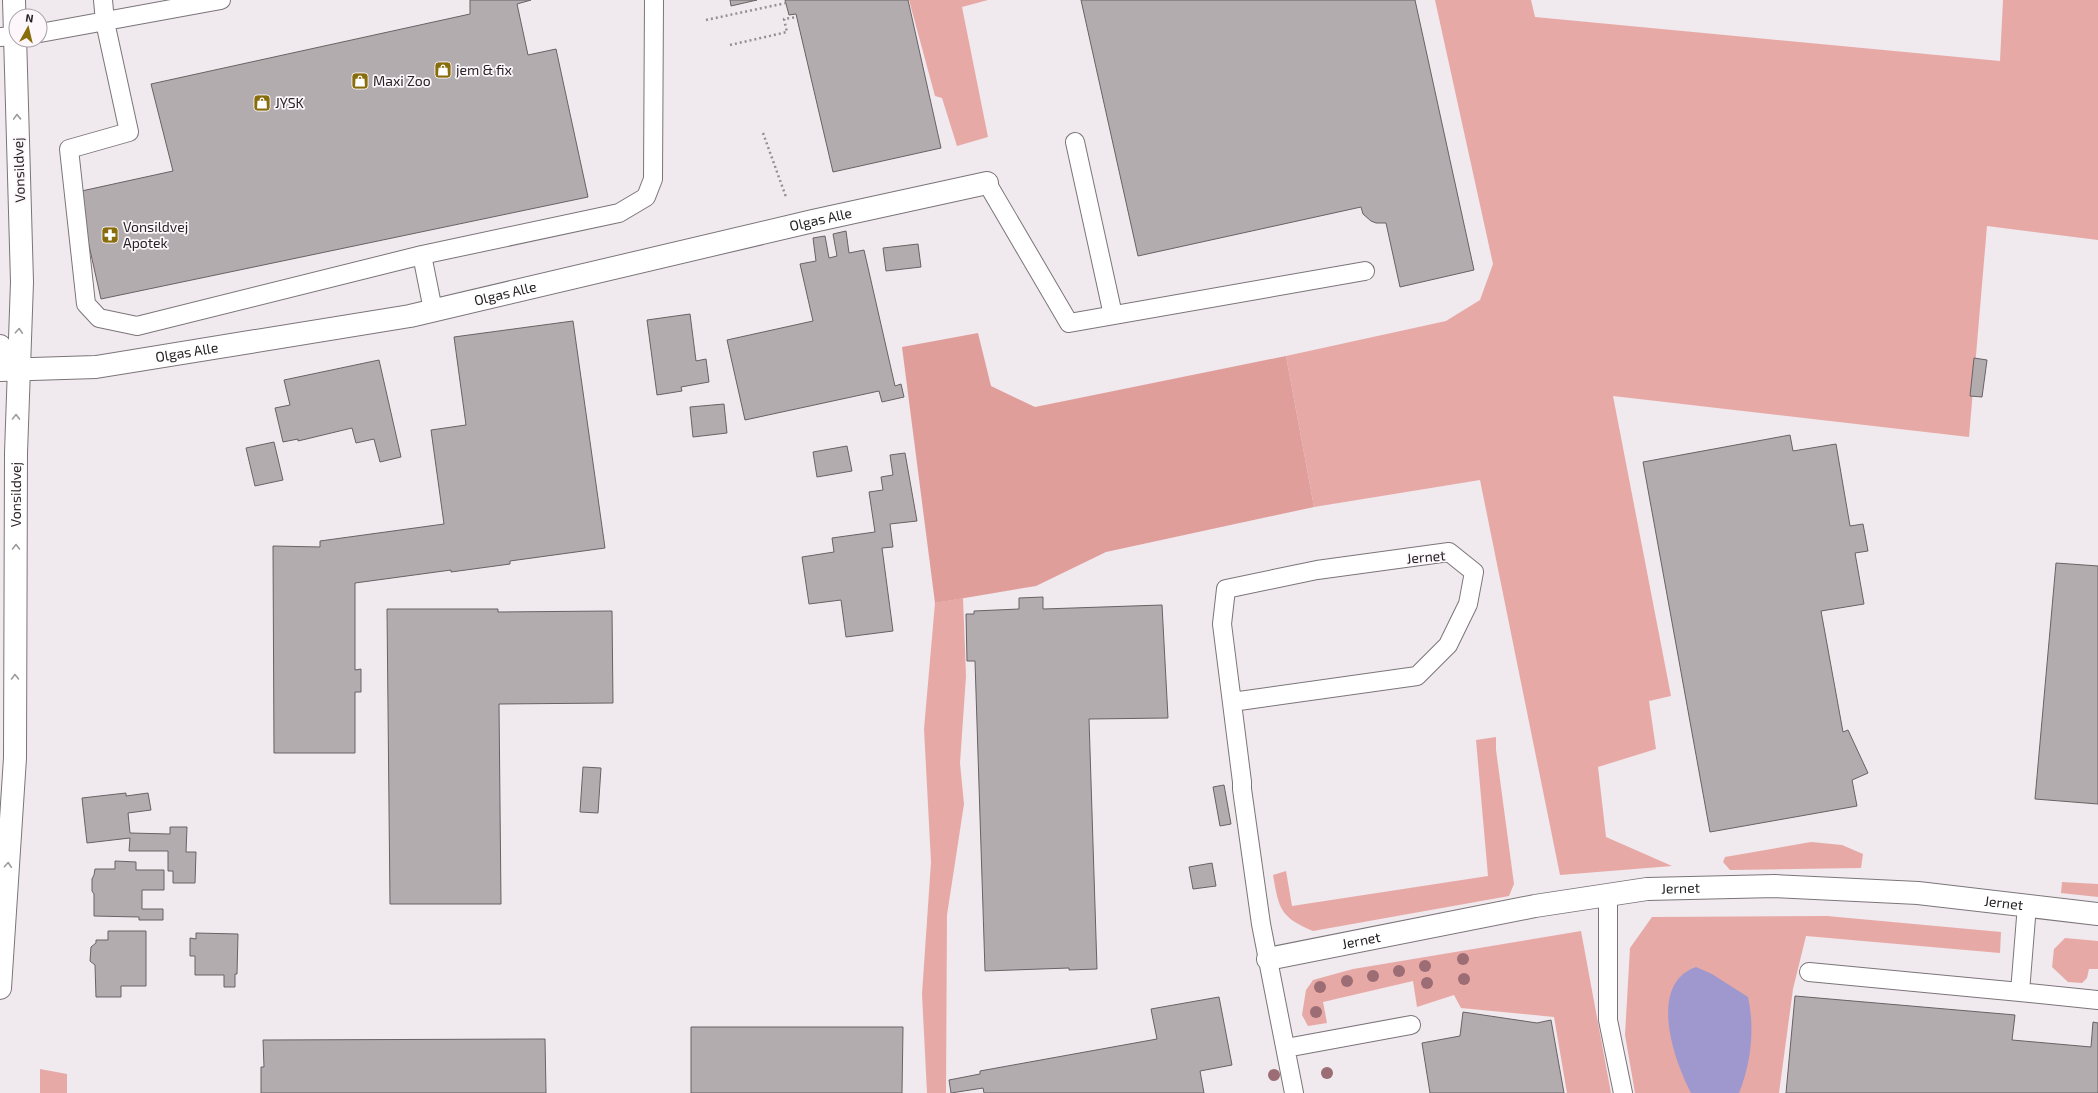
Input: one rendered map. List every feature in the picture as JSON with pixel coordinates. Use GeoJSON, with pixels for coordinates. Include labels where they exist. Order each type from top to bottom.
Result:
{"type":"FeatureCollection","features":[{"type":"Feature","properties":{"kind":"street","name":"Vonsildvej"},"geometry":{"type":"LineString","coordinates":[[0,988],[15,758],[9,370],[22,282],[11,48]]}},
{"type":"Feature","properties":{"kind":"street","name":"Olgas Alle"},"geometry":{"type":"LineString","coordinates":[[9,370],[96,367],[410,316],[987,183]]}},
{"type":"Feature","properties":{"kind":"street"},"geometry":{"type":"LineString","coordinates":[[0,346],[9,370]]}},
{"type":"Feature","properties":{"kind":"street"},"geometry":{"type":"LineString","coordinates":[[0,681],[15,758]]}},
{"type":"Feature","properties":{"kind":"street","name":"Jernet"},"geometry":{"type":"LineString","coordinates":[[1268,959],[1535,906],[1647,889],[1775,886],[1918,893],[2098,914]]}},
{"type":"Feature","properties":{"kind":"lane"},"geometry":{"type":"LineString","coordinates":[[103,0],[105,22],[129,132],[70,149],[86,304],[99,318],[137,326],[422,255],[619,213],[646,197],[653,179],[654,0]]}},
{"type":"Feature","properties":{"kind":"lane"},"geometry":{"type":"LineString","coordinates":[[49,32],[221,0]]}},
{"type":"Feature","properties":{"kind":"lane"},"geometry":{"type":"LineString","coordinates":[[1075,142],[1113,316]]}},
{"type":"Feature","properties":{"kind":"lane"},"geometry":{"type":"LineString","coordinates":[[987,183],[1069,323],[1366,271]]}},
{"type":"Feature","properties":{"kind":"lane"},"geometry":{"type":"LineString","coordinates":[[422,255],[433,310]]}},
{"type":"Feature","properties":{"kind":"lane","name":"Jernet"},"geometry":{"type":"LineString","coordinates":[[1232,702],[1417,676],[1448,645],[1468,604],[1474,572],[1449,552],[1317,570],[1226,589],[1222,624],[1232,702],[1261,924],[1294,1093]]}},
{"type":"Feature","properties":{"kind":"lane"},"geometry":{"type":"LineString","coordinates":[[1608,895],[1608,1020],[1623,1093]]}},
{"type":"Feature","properties":{"kind":"lane"},"geometry":{"type":"LineString","coordinates":[[2020,992],[2027,905]]}},
{"type":"Feature","properties":{"kind":"lane"},"geometry":{"type":"LineString","coordinates":[[1809,972],[2098,1000]]}},
{"type":"Feature","properties":{"kind":"lane"},"geometry":{"type":"LineString","coordinates":[[1284,1040],[1411,1025]]}},
{"type":"Feature","properties":{"kind":"path"},"geometry":{"type":"LineString","coordinates":[[706,20],[786,3]]}},
{"type":"Feature","properties":{"kind":"path"},"geometry":{"type":"LineString","coordinates":[[730,45],[787,32],[784,19],[797,16]]}},
{"type":"Feature","properties":{"kind":"path"},"geometry":{"type":"LineString","coordinates":[[763,133],[796,226]]}},
{"type":"Feature","properties":{"kind":"shaded area"},"geometry":{"type":"Polygon","coordinates":[[[909,0],[988,0],[962,7],[988,137],[957,146],[942,98],[935,96],[909,0]]]}},
{"type":"Feature","properties":{"kind":"shaded area"},"geometry":{"type":"Polygon","coordinates":[[[1435,0],[1531,0],[1535,17],[2000,61],[2003,0],[2098,0],[2098,240],[1987,226],[1969,437],[1613,396],[1671,696],[1649,701],[1656,749],[1598,767],[1606,837],[1672,866],[1560,875],[1480,480],[1314,507],[1286,356],[1446,321],[1480,300],[1493,264],[1435,0]]]}},
{"type":"Feature","properties":{"kind":"shaded area"},"geometry":{"type":"Polygon","coordinates":[[[978,333],[991,386],[1035,407],[1286,356],[1314,507],[1106,552],[1036,586],[935,603],[902,347],[978,333]]]}},
{"type":"Feature","properties":{"kind":"shaded area"},"geometry":{"type":"Polygon","coordinates":[[[963,598],[966,676],[960,763],[964,804],[947,915],[946,1093],[927,1093],[922,994],[931,862],[924,729],[935,603],[963,598]]]}},
{"type":"Feature","properties":{"kind":"shaded area"},"geometry":{"type":"Polygon","coordinates":[[[1496,737],[1496,750],[1514,884],[1509,896],[1313,931],[1287,916],[1277,896],[1273,875],[1286,871],[1292,906],[1488,876],[1476,740],[1496,737]]]}},
{"type":"Feature","properties":{"kind":"shaded area"},"geometry":{"type":"Polygon","coordinates":[[[1811,842],[1842,845],[1863,854],[1861,868],[1730,870],[1723,862],[1725,857],[1811,842]]]}},
{"type":"Feature","properties":{"kind":"shaded area"},"geometry":{"type":"Polygon","coordinates":[[[2062,882],[2098,884],[2098,897],[2061,893],[2062,882]]]}},
{"type":"Feature","properties":{"kind":"shaded area"},"geometry":{"type":"Polygon","coordinates":[[[1827,916],[2001,932],[2000,953],[1806,936],[1793,989],[1779,1093],[1635,1093],[1625,1035],[1630,948],[1652,917],[1827,916]]]}},
{"type":"Feature","properties":{"kind":"shaded area"},"geometry":{"type":"Polygon","coordinates":[[[1581,931],[1611,1093],[1567,1093],[1554,1017],[1461,1008],[1454,995],[1417,1007],[1413,981],[1323,1002],[1327,1023],[1308,1026],[1302,1015],[1306,990],[1313,980],[1353,969],[1581,931]]]}},
{"type":"Feature","properties":{"kind":"shaded area"},"geometry":{"type":"Polygon","coordinates":[[[2065,938],[2098,941],[2098,969],[2089,969],[2087,978],[2082,983],[2068,982],[2052,967],[2054,949],[2065,938]]]}},
{"type":"Feature","properties":{"kind":"shaded area"},"geometry":{"type":"Polygon","coordinates":[[[1696,967],[1712,974],[1748,997],[1751,1021],[1751,1046],[1739,1093],[1691,1093],[1678,1062],[1672,1044],[1668,1006],[1672,989],[1681,976],[1696,967]]]}},
{"type":"Feature","properties":{"kind":"shaded area"},"geometry":{"type":"Polygon","coordinates":[[[40,1069],[67,1074],[67,1093],[40,1093],[40,1069]]]}},
{"type":"Feature","properties":{"kind":"building"},"geometry":{"type":"Polygon","coordinates":[[[470,0],[531,0],[517,4],[528,55],[556,49],[588,197],[101,299],[77,192],[173,171],[151,84],[470,14],[470,0]]]}},
{"type":"Feature","properties":{"kind":"building"},"geometry":{"type":"Polygon","coordinates":[[[730,0],[757,0],[731,6],[730,0]]]}},
{"type":"Feature","properties":{"kind":"building"},"geometry":{"type":"Polygon","coordinates":[[[785,0],[908,0],[941,148],[833,172],[796,14],[789,15],[785,0]]]}},
{"type":"Feature","properties":{"kind":"building"},"geometry":{"type":"Polygon","coordinates":[[[1081,0],[1415,0],[1474,270],[1400,287],[1386,223],[1376,223],[1371,221],[1363,214],[1361,207],[1138,256],[1081,0]]]}},
{"type":"Feature","properties":{"kind":"building"},"geometry":{"type":"Polygon","coordinates":[[[846,231],[849,253],[864,250],[895,386],[901,384],[904,397],[882,402],[879,391],[745,420],[727,340],[813,321],[800,264],[816,261],[813,238],[825,236],[829,258],[837,256],[833,234],[846,231]]]}},
{"type":"Feature","properties":{"kind":"building"},"geometry":{"type":"Polygon","coordinates":[[[918,244],[921,267],[886,271],[883,248],[918,244]]]}},
{"type":"Feature","properties":{"kind":"building"},"geometry":{"type":"Polygon","coordinates":[[[690,314],[696,361],[706,359],[709,382],[681,387],[682,391],[657,395],[647,320],[690,314]]]}},
{"type":"Feature","properties":{"kind":"building"},"geometry":{"type":"Polygon","coordinates":[[[573,321],[605,548],[510,561],[510,564],[451,572],[451,570],[355,583],[355,670],[361,669],[361,692],[355,692],[355,753],[274,753],[273,546],[320,547],[320,541],[444,524],[431,430],[466,425],[454,337],[573,321]]]}},
{"type":"Feature","properties":{"kind":"building"},"geometry":{"type":"Polygon","coordinates":[[[1974,358],[1987,360],[1982,397],[1970,396],[1974,358]]]}},
{"type":"Feature","properties":{"kind":"building"},"geometry":{"type":"Polygon","coordinates":[[[379,360],[401,457],[380,462],[374,439],[356,443],[352,428],[298,441],[298,439],[283,442],[275,408],[290,405],[284,380],[379,360]]]}},
{"type":"Feature","properties":{"kind":"building"},"geometry":{"type":"Polygon","coordinates":[[[724,404],[727,433],[693,437],[690,407],[724,404]]]}},
{"type":"Feature","properties":{"kind":"building"},"geometry":{"type":"Polygon","coordinates":[[[1790,435],[1793,451],[1836,444],[1850,526],[1863,524],[1868,551],[1855,553],[1864,604],[1821,611],[1843,732],[1848,730],[1868,773],[1852,780],[1857,806],[1710,832],[1643,462],[1790,435]]]}},
{"type":"Feature","properties":{"kind":"building"},"geometry":{"type":"Polygon","coordinates":[[[274,442],[283,480],[255,486],[246,448],[274,442]]]}},
{"type":"Feature","properties":{"kind":"building"},"geometry":{"type":"Polygon","coordinates":[[[847,446],[852,471],[817,477],[813,452],[847,446]]]}},
{"type":"Feature","properties":{"kind":"building"},"geometry":{"type":"Polygon","coordinates":[[[905,453],[917,521],[890,524],[893,547],[882,548],[893,631],[846,637],[841,600],[809,604],[802,557],[834,552],[832,538],[875,532],[869,492],[883,490],[881,477],[893,475],[890,455],[905,453]]]}},
{"type":"Feature","properties":{"kind":"building"},"geometry":{"type":"Polygon","coordinates":[[[2056,563],[2098,566],[2098,804],[2035,799],[2056,563]]]}},
{"type":"Feature","properties":{"kind":"building"},"geometry":{"type":"Polygon","coordinates":[[[1043,597],[1043,609],[1162,605],[1168,718],[1089,719],[1097,969],[1069,970],[1069,968],[985,971],[975,661],[967,661],[966,614],[974,614],[974,611],[1019,609],[1019,598],[1043,597]]]}},
{"type":"Feature","properties":{"kind":"building"},"geometry":{"type":"Polygon","coordinates":[[[387,609],[498,609],[498,612],[612,611],[613,703],[499,704],[501,904],[390,904],[387,609]]]}},
{"type":"Feature","properties":{"kind":"building"},"geometry":{"type":"Polygon","coordinates":[[[583,767],[601,768],[598,813],[580,812],[583,767]]]}},
{"type":"Feature","properties":{"kind":"building"},"geometry":{"type":"Polygon","coordinates":[[[1224,785],[1231,824],[1220,826],[1213,787],[1224,785]]]}},
{"type":"Feature","properties":{"kind":"building"},"geometry":{"type":"Polygon","coordinates":[[[126,793],[126,796],[148,793],[151,810],[128,813],[130,833],[170,834],[170,827],[187,827],[186,852],[196,852],[195,883],[173,883],[173,871],[168,871],[168,851],[129,851],[130,838],[87,843],[82,798],[126,793]]]}},
{"type":"Feature","properties":{"kind":"building"},"geometry":{"type":"Polygon","coordinates":[[[115,861],[136,862],[136,870],[164,870],[164,890],[142,890],[142,909],[163,909],[163,920],[139,920],[139,917],[94,916],[92,879],[95,869],[115,869],[115,861]]]}},
{"type":"Feature","properties":{"kind":"building"},"geometry":{"type":"Polygon","coordinates":[[[1212,863],[1216,886],[1193,889],[1189,867],[1212,863]]]}},
{"type":"Feature","properties":{"kind":"building"},"geometry":{"type":"Polygon","coordinates":[[[108,931],[146,931],[146,986],[121,986],[121,997],[96,997],[95,965],[90,961],[91,947],[96,943],[96,940],[108,940],[108,931]]]}},
{"type":"Feature","properties":{"kind":"building"},"geometry":{"type":"Polygon","coordinates":[[[196,933],[238,934],[237,974],[235,974],[235,987],[224,987],[224,975],[195,975],[195,956],[190,956],[190,938],[196,939],[196,933]]]}},
{"type":"Feature","properties":{"kind":"building"},"geometry":{"type":"Polygon","coordinates":[[[1795,996],[2015,1015],[2012,1040],[2091,1047],[2093,1022],[2098,1023],[2098,1093],[1786,1093],[1795,996]]]}},
{"type":"Feature","properties":{"kind":"building"},"geometry":{"type":"Polygon","coordinates":[[[1219,997],[1232,1065],[1200,1071],[1204,1093],[984,1093],[983,1088],[951,1093],[949,1080],[980,1074],[980,1071],[1157,1039],[1151,1009],[1219,997]]]}},
{"type":"Feature","properties":{"kind":"building"},"geometry":{"type":"Polygon","coordinates":[[[1463,1012],[1537,1023],[1551,1020],[1564,1093],[1430,1093],[1422,1043],[1460,1036],[1463,1012]]]}},
{"type":"Feature","properties":{"kind":"building"},"geometry":{"type":"Polygon","coordinates":[[[691,1027],[903,1027],[902,1093],[691,1093],[691,1027]]]}},
{"type":"Feature","properties":{"kind":"building"},"geometry":{"type":"Polygon","coordinates":[[[545,1039],[546,1093],[261,1093],[261,1067],[264,1067],[263,1040],[545,1039]]]}},
{"type":"Feature","properties":{"kind":"place","name":"jem & fix"},"geometry":{"type":"Point","coordinates":[443,70]}},
{"type":"Feature","properties":{"kind":"place","name":"Maxi Zoo"},"geometry":{"type":"Point","coordinates":[360,81]}},
{"type":"Feature","properties":{"kind":"place","name":"JYSK"},"geometry":{"type":"Point","coordinates":[262,103]}},
{"type":"Feature","properties":{"kind":"place","name":"Vonsildvej Apotek"},"geometry":{"type":"Point","coordinates":[110,235]}}]}
